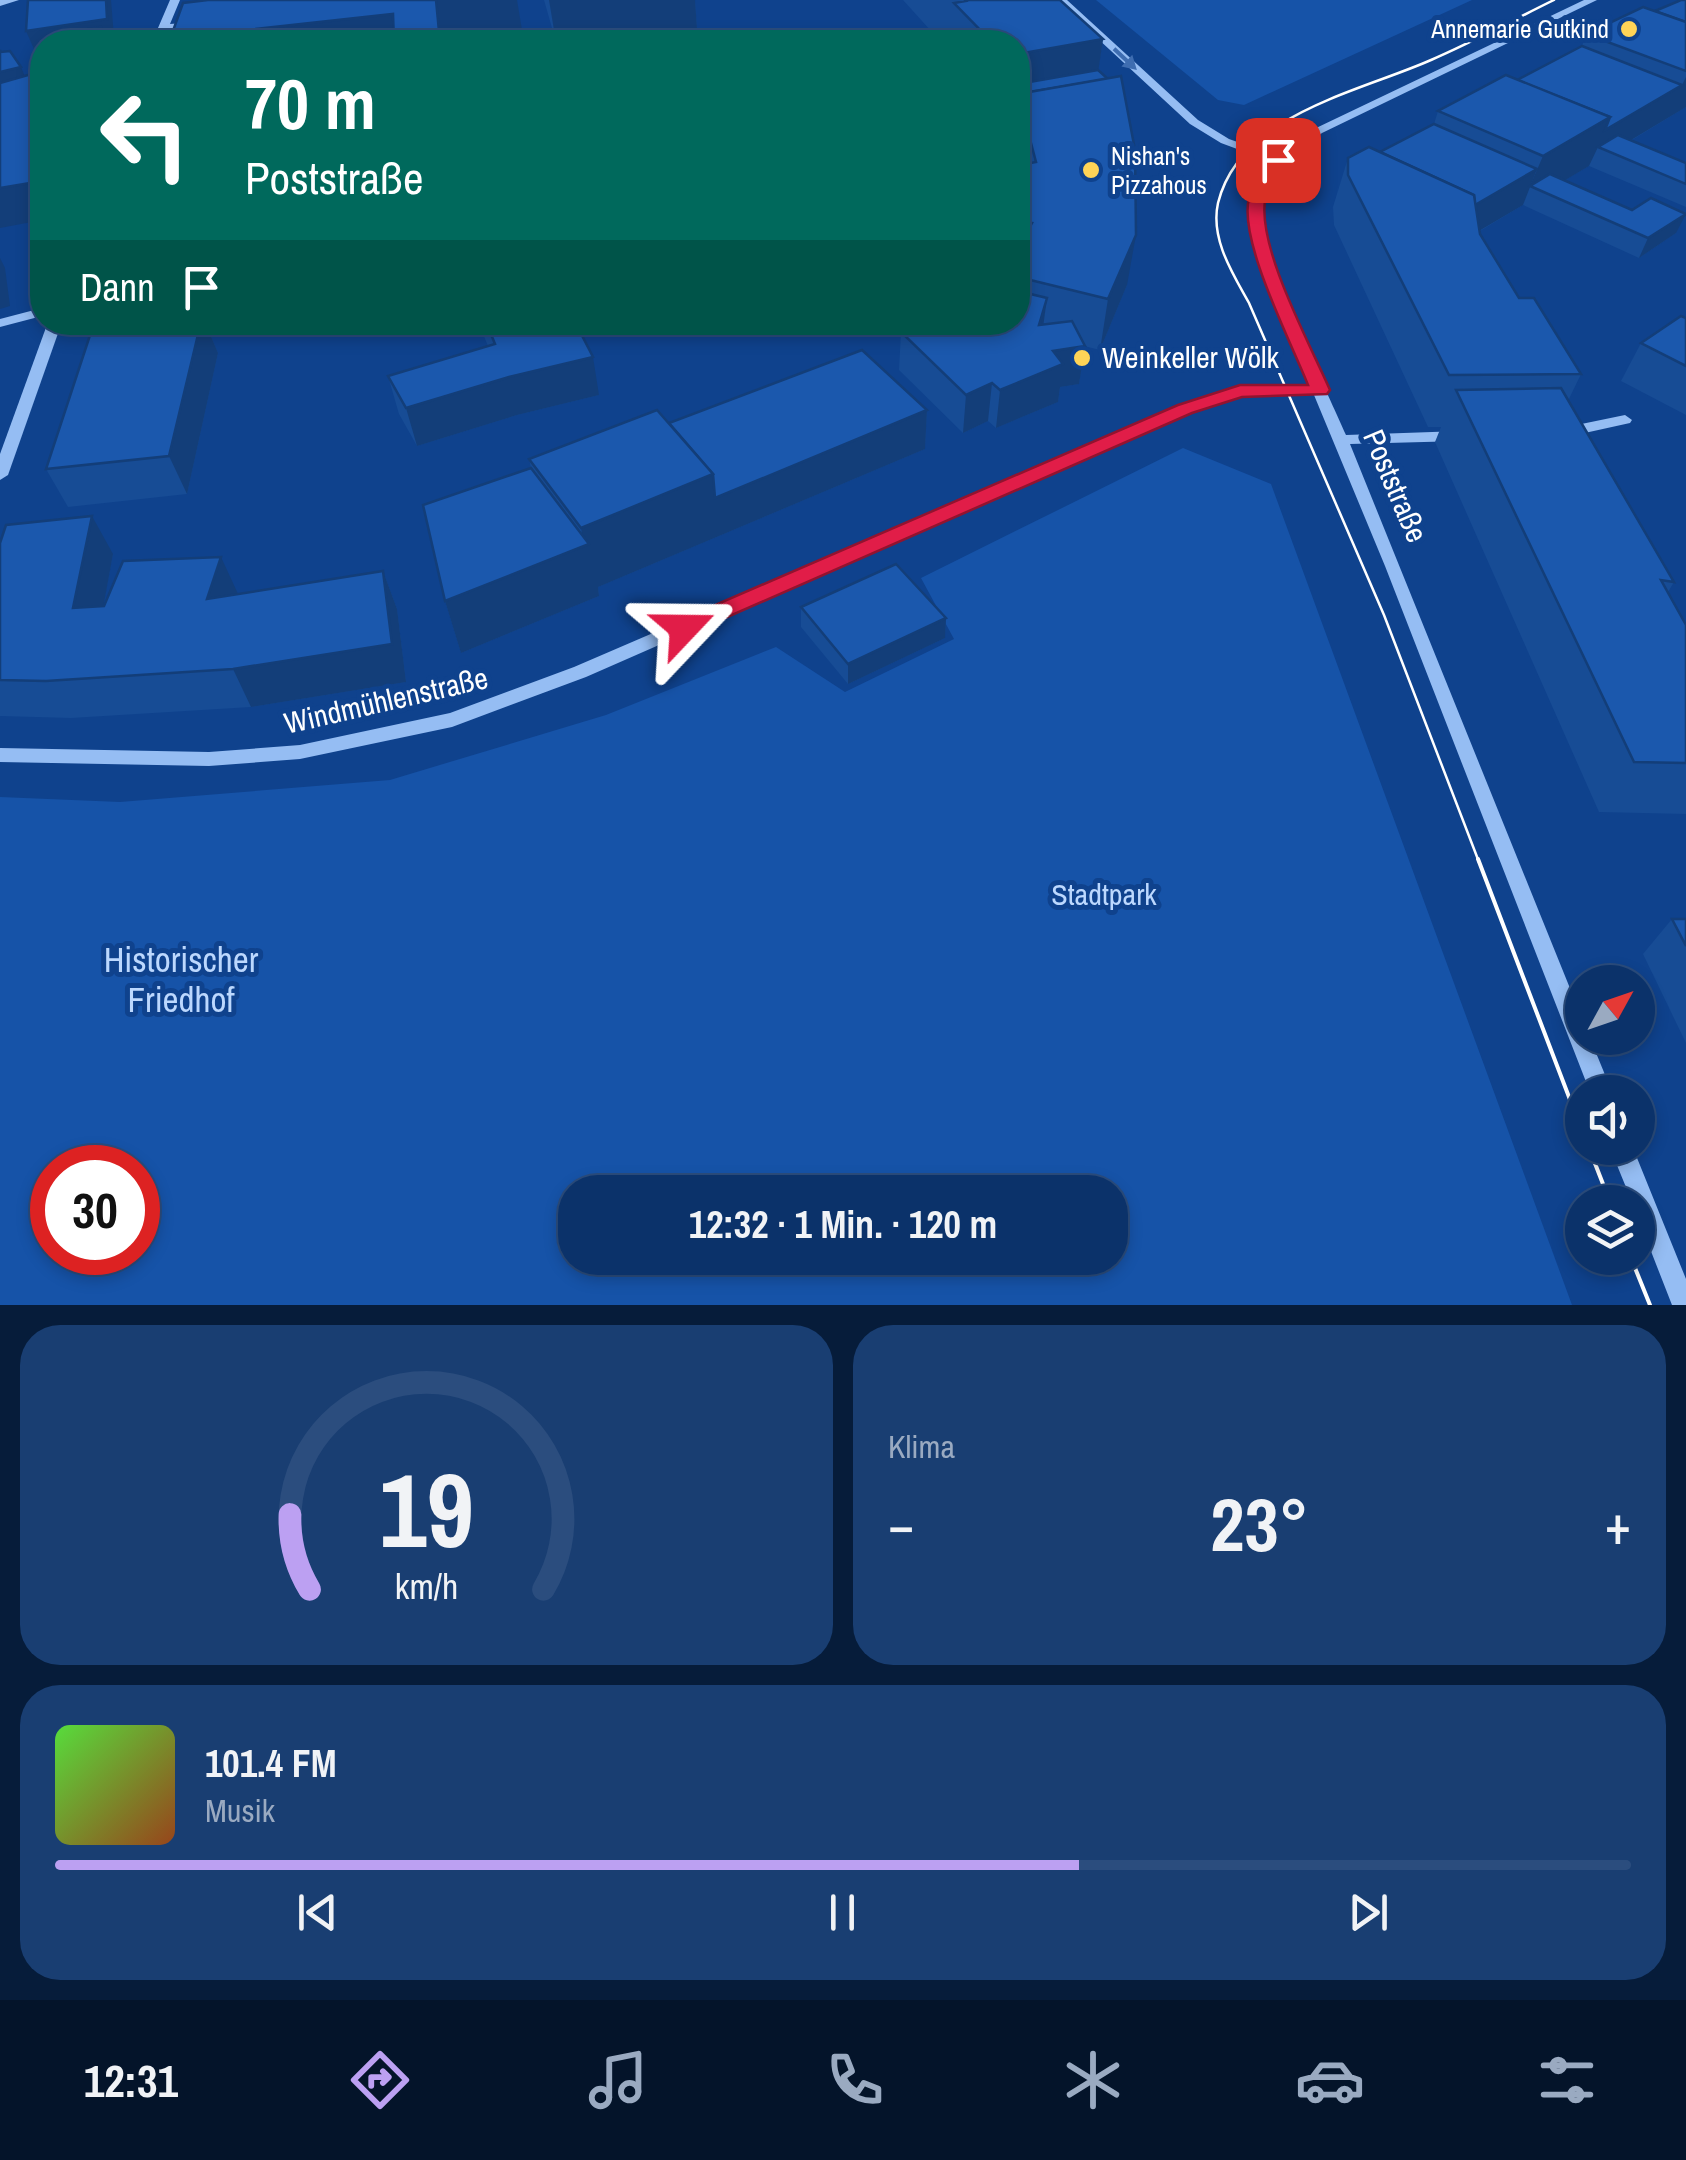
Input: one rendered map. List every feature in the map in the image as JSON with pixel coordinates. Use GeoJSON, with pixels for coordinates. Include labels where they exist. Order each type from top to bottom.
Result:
{"type":"FeatureCollection","features":[{"type":"Feature","properties":{"kind":"street"},"geometry":{"type":"LineString","coordinates":[[0,4],[14,0]]}},
{"type":"Feature","properties":{"kind":"street"},"geometry":{"type":"LineString","coordinates":[[174,0],[162,28],[201,24]]}},
{"type":"Feature","properties":{"kind":"street"},"geometry":{"type":"LineString","coordinates":[[1061,0],[1194,122],[1225,141],[1278,160],[1318,131],[1592,0]]}},
{"type":"Feature","properties":{"kind":"street","name":"Poststraße"},"geometry":{"type":"LineString","coordinates":[[1278,160],[1257,195],[1255,220],[1266,262],[1594,1075]]}},
{"type":"Feature","properties":{"kind":"street"},"geometry":{"type":"LineString","coordinates":[[0,323],[30,315]]}},
{"type":"Feature","properties":{"kind":"street"},"geometry":{"type":"LineString","coordinates":[[0,476],[50,335]]}},
{"type":"Feature","properties":{"kind":"street","name":"Windmühlenstraße"},"geometry":{"type":"LineString","coordinates":[[0,756],[209,759],[300,752],[452,720],[580,672],[1185,409],[1240,391],[1320,390]]}},
{"type":"Feature","properties":{"kind":"street"},"geometry":{"type":"LineString","coordinates":[[1552,434],[1625,420]]}},
{"type":"Feature","properties":{"kind":"street"},"geometry":{"type":"LineString","coordinates":[[1340,440],[1475,436]]}},
{"type":"Feature","properties":{"kind":"street"},"geometry":{"type":"LineString","coordinates":[[1629,1165],[1684,1305]]}},
{"type":"Feature","properties":{"kind":"green space"},"geometry":{"type":"Polygon","coordinates":[[[1096,0],[1472,0],[1244,105],[1218,100],[1096,0]]]}},
{"type":"Feature","properties":{"kind":"green space","name":"Stadtpark"},"geometry":{"type":"Polygon","coordinates":[[[1183,448],[1271,484],[1572,1305],[0,1305],[0,797],[120,802],[390,780],[606,715],[776,647],[845,692],[954,639],[921,578],[1183,448]]]}},
{"type":"Feature","properties":{"kind":"building"},"geometry":{"type":"Polygon","coordinates":[[[28,0],[106,0],[107,19],[26,31],[28,0]]]}},
{"type":"Feature","properties":{"kind":"building"},"geometry":{"type":"Polygon","coordinates":[[[436,0],[439,30],[394,30],[393,14],[256,30],[173,30],[183,3],[436,0]]]}},
{"type":"Feature","properties":{"kind":"building"},"geometry":{"type":"Polygon","coordinates":[[[1060,0],[1103,39],[1030,52],[1030,30],[980,30],[954,3],[1060,0]]]}},
{"type":"Feature","properties":{"kind":"building"},"geometry":{"type":"Polygon","coordinates":[[[1686,0],[1686,22],[1655,11],[1686,0]]]}},
{"type":"Feature","properties":{"kind":"building"},"geometry":{"type":"Polygon","coordinates":[[[1643,7],[1686,22],[1686,71],[1586,34],[1643,7]]]}},
{"type":"Feature","properties":{"kind":"building"},"geometry":{"type":"Polygon","coordinates":[[[1582,46],[1682,85],[1605,130],[1610,117],[1517,80],[1582,46]]]}},
{"type":"Feature","properties":{"kind":"building"},"geometry":{"type":"Polygon","coordinates":[[[0,50],[10,51],[21,67],[0,72],[0,50]]]}},
{"type":"Feature","properties":{"kind":"building"},"geometry":{"type":"Polygon","coordinates":[[[1098,70],[1108,79],[1030,92],[1030,82],[1098,70]]]}},
{"type":"Feature","properties":{"kind":"building"},"geometry":{"type":"Polygon","coordinates":[[[30,74],[30,183],[0,188],[0,83],[30,74]]]}},
{"type":"Feature","properties":{"kind":"building"},"geometry":{"type":"Polygon","coordinates":[[[1506,75],[1610,117],[1543,156],[1438,111],[1506,75]]]}},
{"type":"Feature","properties":{"kind":"building"},"geometry":{"type":"Polygon","coordinates":[[[1121,76],[1135,150],[1136,235],[1108,299],[1030,280],[1030,163],[1036,162],[1030,139],[1030,92],[1121,76]]]}},
{"type":"Feature","properties":{"kind":"building"},"geometry":{"type":"Polygon","coordinates":[[[1434,124],[1537,169],[1475,205],[1474,195],[1380,152],[1434,124]]]}},
{"type":"Feature","properties":{"kind":"building"},"geometry":{"type":"Polygon","coordinates":[[[1618,135],[1686,163],[1686,184],[1598,147],[1618,135]]]}},
{"type":"Feature","properties":{"kind":"building"},"geometry":{"type":"Polygon","coordinates":[[[1369,147],[1474,195],[1480,234],[1519,298],[1534,298],[1581,374],[1449,375],[1348,175],[1348,158],[1369,147]]]}},
{"type":"Feature","properties":{"kind":"building"},"geometry":{"type":"Polygon","coordinates":[[[1550,174],[1632,210],[1651,198],[1686,214],[1648,238],[1530,186],[1550,174]]]}},
{"type":"Feature","properties":{"kind":"building"},"geometry":{"type":"Polygon","coordinates":[[[1030,294],[1047,298],[1039,325],[1072,321],[1085,346],[1053,351],[1063,364],[1000,390],[992,383],[966,395],[904,335],[1030,335],[1030,294]]]}},
{"type":"Feature","properties":{"kind":"building"},"geometry":{"type":"Polygon","coordinates":[[[1681,316],[1686,318],[1686,366],[1641,343],[1681,316]]]}},
{"type":"Feature","properties":{"kind":"building"},"geometry":{"type":"Polygon","coordinates":[[[90,335],[198,335],[169,456],[46,469],[90,335]]]}},
{"type":"Feature","properties":{"kind":"building"},"geometry":{"type":"Polygon","coordinates":[[[491,335],[582,335],[593,357],[406,408],[388,376],[495,344],[491,335]]]}},
{"type":"Feature","properties":{"kind":"building"},"geometry":{"type":"Polygon","coordinates":[[[862,350],[927,410],[715,498],[713,474],[669,423],[862,350]]]}},
{"type":"Feature","properties":{"kind":"building"},"geometry":{"type":"Polygon","coordinates":[[[1561,388],[1674,582],[1661,580],[1686,625],[1686,763],[1634,762],[1456,390],[1561,388]]]}},
{"type":"Feature","properties":{"kind":"building"},"geometry":{"type":"Polygon","coordinates":[[[657,410],[713,474],[581,528],[529,459],[657,410]]]}},
{"type":"Feature","properties":{"kind":"building"},"geometry":{"type":"Polygon","coordinates":[[[531,468],[589,544],[445,601],[423,505],[531,468]]]}},
{"type":"Feature","properties":{"kind":"building"},"geometry":{"type":"Polygon","coordinates":[[[92,516],[73,608],[104,606],[123,561],[221,557],[207,599],[383,571],[392,644],[233,669],[46,681],[0,680],[0,543],[6,525],[92,516]]]}},
{"type":"Feature","properties":{"kind":"building"},"geometry":{"type":"Polygon","coordinates":[[[896,564],[946,618],[848,664],[801,607],[896,564]]]}},
{"type":"Feature","properties":{"kind":"building"},"geometry":{"type":"Polygon","coordinates":[[[1672,919],[1686,919],[1686,946],[1672,919]]]}},
{"type":"Feature","properties":{"kind":"tram line"},"geometry":{"type":"LineString","coordinates":[[1479,862],[1384,615],[1249,303],[1224,256],[1216,216],[1231,173],[1250,148],[1276,127],[1338,96],[1447,53],[1554,0]]}},
{"type":"Feature","properties":{"kind":"tram line"},"geometry":{"type":"LineString","coordinates":[[1478,859],[1565,1087]]}},
{"type":"Feature","properties":{"kind":"tram line"},"geometry":{"type":"LineString","coordinates":[[1596,1165],[1603,1185]]}},
{"type":"Feature","properties":{"kind":"tram line"},"geometry":{"type":"LineString","coordinates":[[1638,1275],[1650,1305]]}},
{"type":"Feature","properties":{"kind":"place","name":"Annemarie Gutkind"},"geometry":{"type":"Point","coordinates":[1629,29]}},
{"type":"Feature","properties":{"kind":"place","name":"Nishan's Pizzahous"},"geometry":{"type":"Point","coordinates":[1091,170]}},
{"type":"Feature","properties":{"kind":"place","name":"Weinkeller Wölk"},"geometry":{"type":"Point","coordinates":[1082,358]}},
{"type":"Feature","properties":{"kind":"route"},"geometry":{"type":"LineString","coordinates":[[684,628],[1219,396],[1240,391],[1320,390],[1266,262],[1255,220],[1257,195],[1278,160]]}},
{"type":"Feature","properties":{"kind":"park label","name":"Historischer Friedhof"},"geometry":{"type":"Point","coordinates":[181,980]}}]}
